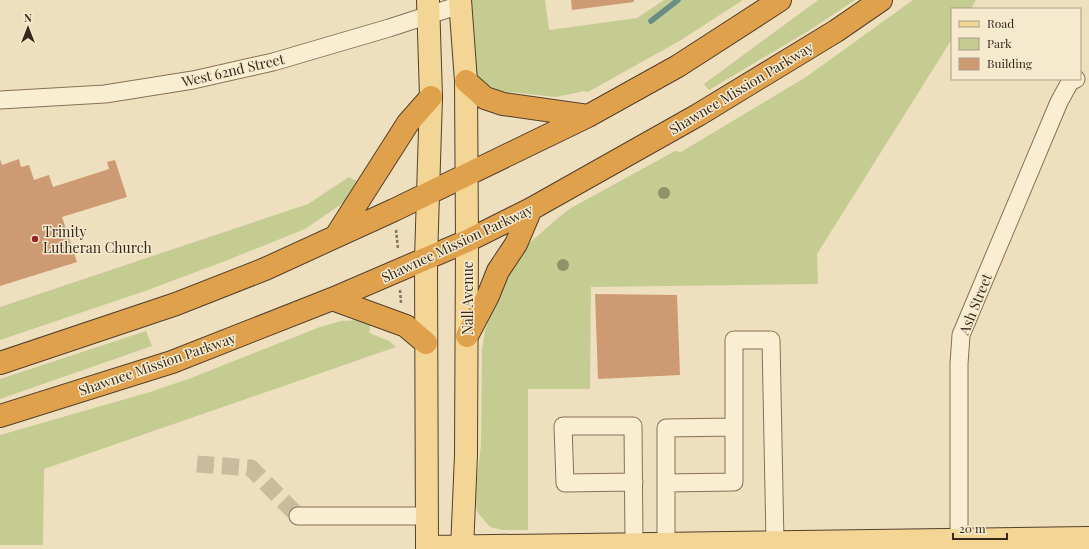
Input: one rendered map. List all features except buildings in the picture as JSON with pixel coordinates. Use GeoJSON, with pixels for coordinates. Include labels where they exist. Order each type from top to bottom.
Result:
{"type":"FeatureCollection","features":[{"type":"Feature","properties":{"kind":"highway"},"geometry":{"type":"LineString","coordinates":[[0,363],[176,304],[265,269],[394,210],[588,116],[678,66],[780,0]]}},
{"type":"Feature","properties":{"kind":"highway","name":"Shawnee Mission Parkway"},"geometry":{"type":"LineString","coordinates":[[0,416],[172,362],[332,299],[426,260],[467,241],[531,209],[698,115],[836,31],[881,0]]}},
{"type":"Feature","properties":{"kind":"highway"},"geometry":{"type":"LineString","coordinates":[[466,81],[485,98],[503,104],[588,116]]}},
{"type":"Feature","properties":{"kind":"highway"},"geometry":{"type":"LineString","coordinates":[[336,236],[408,123],[431,97]]}},
{"type":"Feature","properties":{"kind":"highway"},"geometry":{"type":"LineString","coordinates":[[467,336],[488,296],[498,271],[516,244],[531,209]]}},
{"type":"Feature","properties":{"kind":"highway"},"geometry":{"type":"LineString","coordinates":[[332,299],[406,326],[426,343]]}},
{"type":"Feature","properties":{"kind":"main road","name":"Nall Avenue"},"geometry":{"type":"LineString","coordinates":[[460,2],[466,81],[465,176],[467,241],[467,336],[462,548]]}},
{"type":"Feature","properties":{"kind":"main road"},"geometry":{"type":"LineString","coordinates":[[428,8],[431,97],[426,260],[427,548],[634,543],[670,545],[775,542],[960,544],[1089,538]]}},
{"type":"Feature","properties":{"kind":"street","name":"West 62nd Street"},"geometry":{"type":"LineString","coordinates":[[0,100],[105,94],[193,80],[273,62],[428,8],[460,2]]}},
{"type":"Feature","properties":{"kind":"street","name":"Ash Street"},"geometry":{"type":"LineString","coordinates":[[960,544],[959,364],[961,335],[1059,102],[1070,82],[1074,80]]}},
{"type":"Feature","properties":{"kind":"street"},"geometry":{"type":"LineString","coordinates":[[666,483],[734,482],[734,340],[771,340],[775,542]]}},
{"type":"Feature","properties":{"kind":"street"},"geometry":{"type":"LineString","coordinates":[[634,482],[565,483],[563,426],[633,426],[634,482],[634,543]]}},
{"type":"Feature","properties":{"kind":"street"},"geometry":{"type":"LineString","coordinates":[[670,545],[666,483],[666,428],[734,427]]}},
{"type":"Feature","properties":{"kind":"street"},"geometry":{"type":"LineString","coordinates":[[298,516],[426,516]]}},
{"type":"Feature","properties":{"kind":"path"},"geometry":{"type":"LineString","coordinates":[[394,210],[401,303],[395,322]]}},
{"type":"Feature","properties":{"kind":"green space"},"geometry":{"type":"Polygon","coordinates":[[[470,0],[545,0],[549,30],[637,18],[664,0],[743,0],[681,40],[588,92],[585,91],[556,97],[500,91],[492,88],[480,78],[475,71],[470,0]]]}},
{"type":"Feature","properties":{"kind":"green space"},"geometry":{"type":"Polygon","coordinates":[[[818,0],[855,0],[810,30],[709,90],[704,84],[818,0]]]}},
{"type":"Feature","properties":{"kind":"green space"},"geometry":{"type":"Polygon","coordinates":[[[913,0],[976,0],[972,8],[951,8],[951,41],[817,254],[818,284],[591,287],[590,389],[528,389],[528,530],[503,530],[490,527],[477,512],[475,494],[481,445],[482,349],[485,331],[503,278],[525,247],[571,208],[675,151],[681,152],[806,77],[913,0]]]}},
{"type":"Feature","properties":{"kind":"green space"},"geometry":{"type":"Polygon","coordinates":[[[349,177],[361,183],[343,203],[305,229],[145,291],[0,340],[0,307],[308,204],[349,177]]]}},
{"type":"Feature","properties":{"kind":"green space"},"geometry":{"type":"Polygon","coordinates":[[[359,320],[371,323],[369,333],[389,341],[396,347],[44,469],[43,545],[0,545],[0,435],[150,392],[191,378],[320,327],[341,321],[359,320]]]}},
{"type":"Feature","properties":{"kind":"green space"},"geometry":{"type":"Polygon","coordinates":[[[146,331],[152,346],[0,399],[0,379],[146,331]]]}},
{"type":"Feature","properties":{"kind":"waterway"},"geometry":{"type":"LineString","coordinates":[[651,21],[678,0]]}},
{"type":"Feature","properties":{"kind":"tunnel"},"geometry":{"type":"LineString","coordinates":[[197,464],[251,468],[298,516]]}},
{"type":"Feature","properties":{"kind":"place","name":"Trinity Lutheran Church"},"geometry":{"type":"Point","coordinates":[35,239]}}]}
